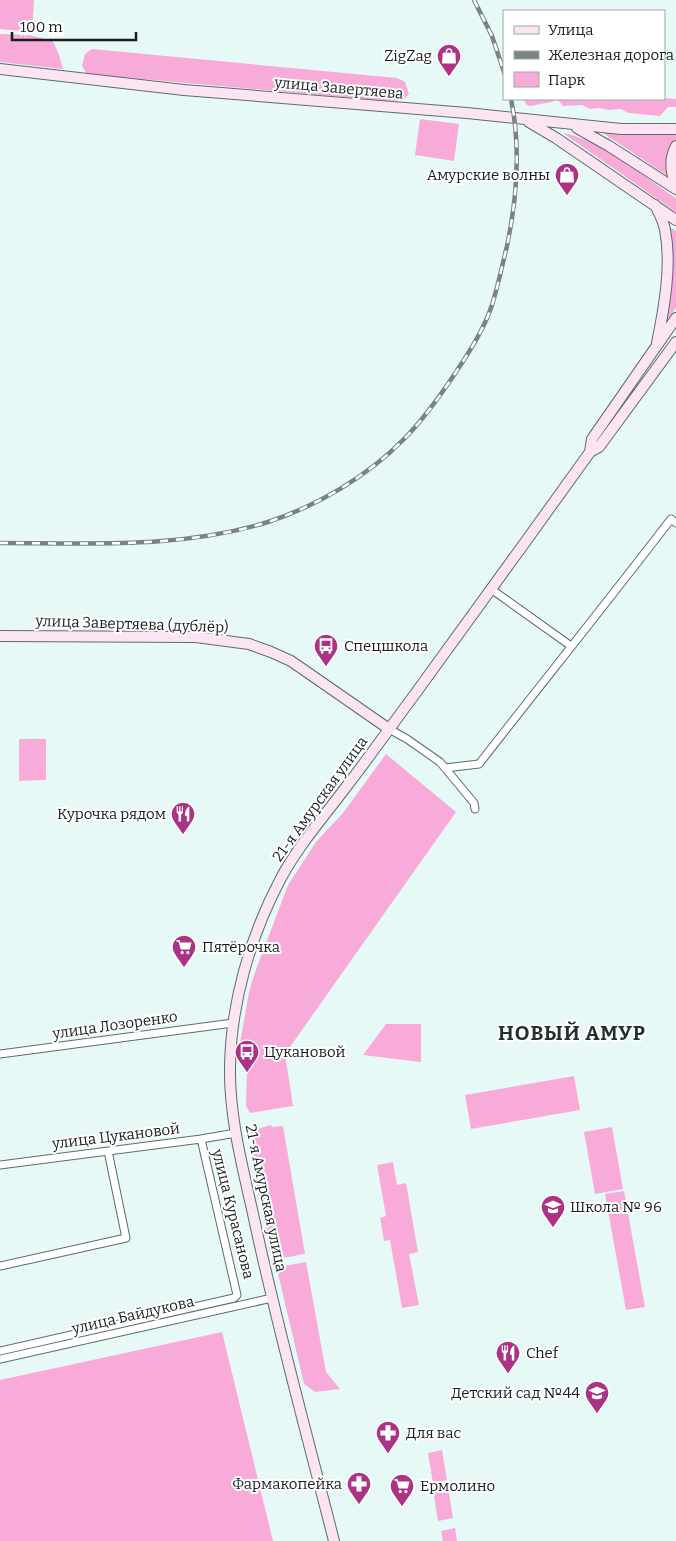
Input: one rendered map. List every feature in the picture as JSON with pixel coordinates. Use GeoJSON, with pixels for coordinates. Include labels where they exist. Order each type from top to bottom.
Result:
{"type":"FeatureCollection","features":[{"type":"Feature","properties":{"kind":"main road","name":"улица Завертяева"},"geometry":{"type":"LineString","coordinates":[[0,69],[184,90],[621,129],[676,129]]}},
{"type":"Feature","properties":{"kind":"main road"},"geometry":{"type":"LineString","coordinates":[[525,120],[556,138],[676,220]]}},
{"type":"Feature","properties":{"kind":"main road"},"geometry":{"type":"LineString","coordinates":[[556,138],[555,128],[562,123],[580,129],[676,189]]}},
{"type":"Feature","properties":{"kind":"main road"},"geometry":{"type":"LineString","coordinates":[[676,146],[671,163],[676,184]]}},
{"type":"Feature","properties":{"kind":"main road"},"geometry":{"type":"LineString","coordinates":[[654,204],[666,231],[667,246],[665,297],[656,347]]}},
{"type":"Feature","properties":{"kind":"main road","name":"21-я Амурская улица"},"geometry":{"type":"LineString","coordinates":[[590,452],[592,439],[676,318]]}},
{"type":"Feature","properties":{"kind":"main road","name":"21-я Амурская улица"},"geometry":{"type":"LineString","coordinates":[[334,1541],[272,1298],[236,1133],[230,1070],[233,1023],[243,976],[258,930],[281,878],[309,836],[590,452],[599,447],[676,342]]}},
{"type":"Feature","properties":{"kind":"main road"},"geometry":{"type":"LineString","coordinates":[[664,358],[672,356],[676,352]]}},
{"type":"Feature","properties":{"kind":"main road","name":"улица Завертяева (дублёр)"},"geometry":{"type":"LineString","coordinates":[[0,636],[196,638],[249,644],[291,662],[389,729]]}},
{"type":"Feature","properties":{"kind":"street"},"geometry":{"type":"LineString","coordinates":[[445,768],[479,764],[571,646],[674,521]]}},
{"type":"Feature","properties":{"kind":"street"},"geometry":{"type":"LineString","coordinates":[[491,589],[571,646]]}},
{"type":"Feature","properties":{"kind":"street"},"geometry":{"type":"LineString","coordinates":[[389,729],[407,738],[445,768],[474,803],[475,809]]}},
{"type":"Feature","properties":{"kind":"street","name":"улица Лозоренко"},"geometry":{"type":"LineString","coordinates":[[0,1054],[233,1023]]}},
{"type":"Feature","properties":{"kind":"street","name":"улица Цукановой"},"geometry":{"type":"LineString","coordinates":[[0,1165],[236,1133]]}},
{"type":"Feature","properties":{"kind":"street","name":"улица Курасанова"},"geometry":{"type":"LineString","coordinates":[[201,1139],[237,1295]]}},
{"type":"Feature","properties":{"kind":"street"},"geometry":{"type":"LineString","coordinates":[[0,1266],[126,1238],[108,1151]]}},
{"type":"Feature","properties":{"kind":"street","name":"улица Байдукова"},"geometry":{"type":"LineString","coordinates":[[0,1351],[234,1298],[237,1295]]}},
{"type":"Feature","properties":{"kind":"street","name":"улица Байдукова"},"geometry":{"type":"LineString","coordinates":[[0,1359],[272,1298]]}},
{"type":"Feature","properties":{"kind":"green space"},"geometry":{"type":"Polygon","coordinates":[[[0,0],[34,0],[32,32],[0,29],[0,0]]]}},
{"type":"Feature","properties":{"kind":"green space"},"geometry":{"type":"Polygon","coordinates":[[[0,34],[29,35],[53,41],[63,69],[0,62],[0,34]]]}},
{"type":"Feature","properties":{"kind":"green space"},"geometry":{"type":"Polygon","coordinates":[[[92,49],[397,78],[405,82],[409,94],[404,100],[387,101],[87,74],[82,66],[85,54],[92,49]]]}},
{"type":"Feature","properties":{"kind":"green space"},"geometry":{"type":"Polygon","coordinates":[[[676,99],[676,107],[668,107],[660,116],[629,113],[621,109],[590,109],[582,105],[563,106],[558,100],[676,99]]]}},
{"type":"Feature","properties":{"kind":"green space"},"geometry":{"type":"Polygon","coordinates":[[[524,100],[558,100],[530,106],[527,105],[524,100]]]}},
{"type":"Feature","properties":{"kind":"green space"},"geometry":{"type":"Polygon","coordinates":[[[420,119],[459,124],[454,161],[415,155],[420,119]]]}},
{"type":"Feature","properties":{"kind":"green space"},"geometry":{"type":"Polygon","coordinates":[[[600,131],[650,134],[676,133],[668,176],[600,131]]]}},
{"type":"Feature","properties":{"kind":"green space"},"geometry":{"type":"Polygon","coordinates":[[[563,133],[592,143],[636,170],[676,198],[676,212],[563,133]]]}},
{"type":"Feature","properties":{"kind":"green space"},"geometry":{"type":"Polygon","coordinates":[[[670,227],[676,231],[676,308],[665,319],[672,262],[670,227]]]}},
{"type":"Feature","properties":{"kind":"green space"},"geometry":{"type":"Polygon","coordinates":[[[19,739],[46,739],[46,780],[19,781],[19,739]]]}},
{"type":"Feature","properties":{"kind":"green space"},"geometry":{"type":"Polygon","coordinates":[[[386,754],[456,812],[285,1054],[293,1106],[250,1113],[246,1106],[247,1068],[245,1068],[240,1043],[254,975],[288,885],[316,842],[343,813],[386,754]]]}},
{"type":"Feature","properties":{"kind":"green space"},"geometry":{"type":"Polygon","coordinates":[[[386,1024],[421,1024],[421,1062],[363,1055],[386,1024]]]}},
{"type":"Feature","properties":{"kind":"green space"},"geometry":{"type":"Polygon","coordinates":[[[574,1076],[580,1110],[471,1129],[465,1095],[574,1076]]]}},
{"type":"Feature","properties":{"kind":"green space"},"geometry":{"type":"Polygon","coordinates":[[[271,1125],[272,1127],[283,1126],[305,1254],[277,1257],[270,1252],[249,1147],[253,1146],[250,1134],[253,1130],[271,1125]]]}},
{"type":"Feature","properties":{"kind":"green space"},"geometry":{"type":"Polygon","coordinates":[[[612,1127],[623,1189],[595,1194],[584,1132],[612,1127]]]}},
{"type":"Feature","properties":{"kind":"green space"},"geometry":{"type":"Polygon","coordinates":[[[393,1162],[397,1185],[406,1183],[418,1252],[409,1254],[419,1305],[402,1308],[390,1240],[384,1241],[380,1218],[386,1216],[377,1165],[393,1162]]]}},
{"type":"Feature","properties":{"kind":"green space"},"geometry":{"type":"Polygon","coordinates":[[[624,1191],[645,1307],[626,1310],[605,1194],[624,1191]]]}},
{"type":"Feature","properties":{"kind":"green space"},"geometry":{"type":"Polygon","coordinates":[[[306,1262],[326,1372],[340,1389],[315,1392],[304,1384],[277,1269],[306,1262]]]}},
{"type":"Feature","properties":{"kind":"green space"},"geometry":{"type":"Polygon","coordinates":[[[222,1332],[273,1541],[0,1541],[0,1380],[222,1332]]]}},
{"type":"Feature","properties":{"kind":"green space"},"geometry":{"type":"Polygon","coordinates":[[[442,1450],[447,1480],[433,1483],[428,1453],[442,1450]]]}},
{"type":"Feature","properties":{"kind":"green space"},"geometry":{"type":"Polygon","coordinates":[[[448,1487],[453,1518],[438,1521],[433,1490],[448,1487]]]}},
{"type":"Feature","properties":{"kind":"green space"},"geometry":{"type":"Polygon","coordinates":[[[455,1528],[457,1541],[443,1541],[441,1531],[455,1528]]]}},
{"type":"Feature","properties":{"kind":"railway"},"geometry":{"type":"LineString","coordinates":[[474,0],[492,36],[503,69]]}},
{"type":"Feature","properties":{"kind":"railway"},"geometry":{"type":"LineString","coordinates":[[0,543],[135,543],[169,541],[235,531],[268,522],[323,498],[358,477],[390,453],[432,407],[444,390],[476,340],[492,305],[507,246],[515,191],[517,154],[511,100]]}},
{"type":"Feature","properties":{"kind":"place","name":"ZigZag"},"geometry":{"type":"Point","coordinates":[449,77]}},
{"type":"Feature","properties":{"kind":"place","name":"Амурские волны"},"geometry":{"type":"Point","coordinates":[567,196]}},
{"type":"Feature","properties":{"kind":"place","name":"Спецшкола"},"geometry":{"type":"Point","coordinates":[326,667]}},
{"type":"Feature","properties":{"kind":"place","name":"Курочка рядом"},"geometry":{"type":"Point","coordinates":[183,835]}},
{"type":"Feature","properties":{"kind":"place","name":"Пятёрочка"},"geometry":{"type":"Point","coordinates":[184,968]}},
{"type":"Feature","properties":{"kind":"place","name":"Цукановой"},"geometry":{"type":"Point","coordinates":[247,1073]}},
{"type":"Feature","properties":{"kind":"place","name":"Школа № 96"},"geometry":{"type":"Point","coordinates":[553,1228]}},
{"type":"Feature","properties":{"kind":"place","name":"Chef"},"geometry":{"type":"Point","coordinates":[508,1374]}},
{"type":"Feature","properties":{"kind":"place","name":"Детский сад №44"},"geometry":{"type":"Point","coordinates":[597,1414]}},
{"type":"Feature","properties":{"kind":"place","name":"Для вас"},"geometry":{"type":"Point","coordinates":[388,1454]}},
{"type":"Feature","properties":{"kind":"place","name":"Фармакопейка"},"geometry":{"type":"Point","coordinates":[359,1505]}},
{"type":"Feature","properties":{"kind":"place","name":"Ермолино"},"geometry":{"type":"Point","coordinates":[402,1507]}},
{"type":"Feature","properties":{"kind":"district","name":"НОВЫЙ АМУР"},"geometry":{"type":"Point","coordinates":[572,1033]}}]}
